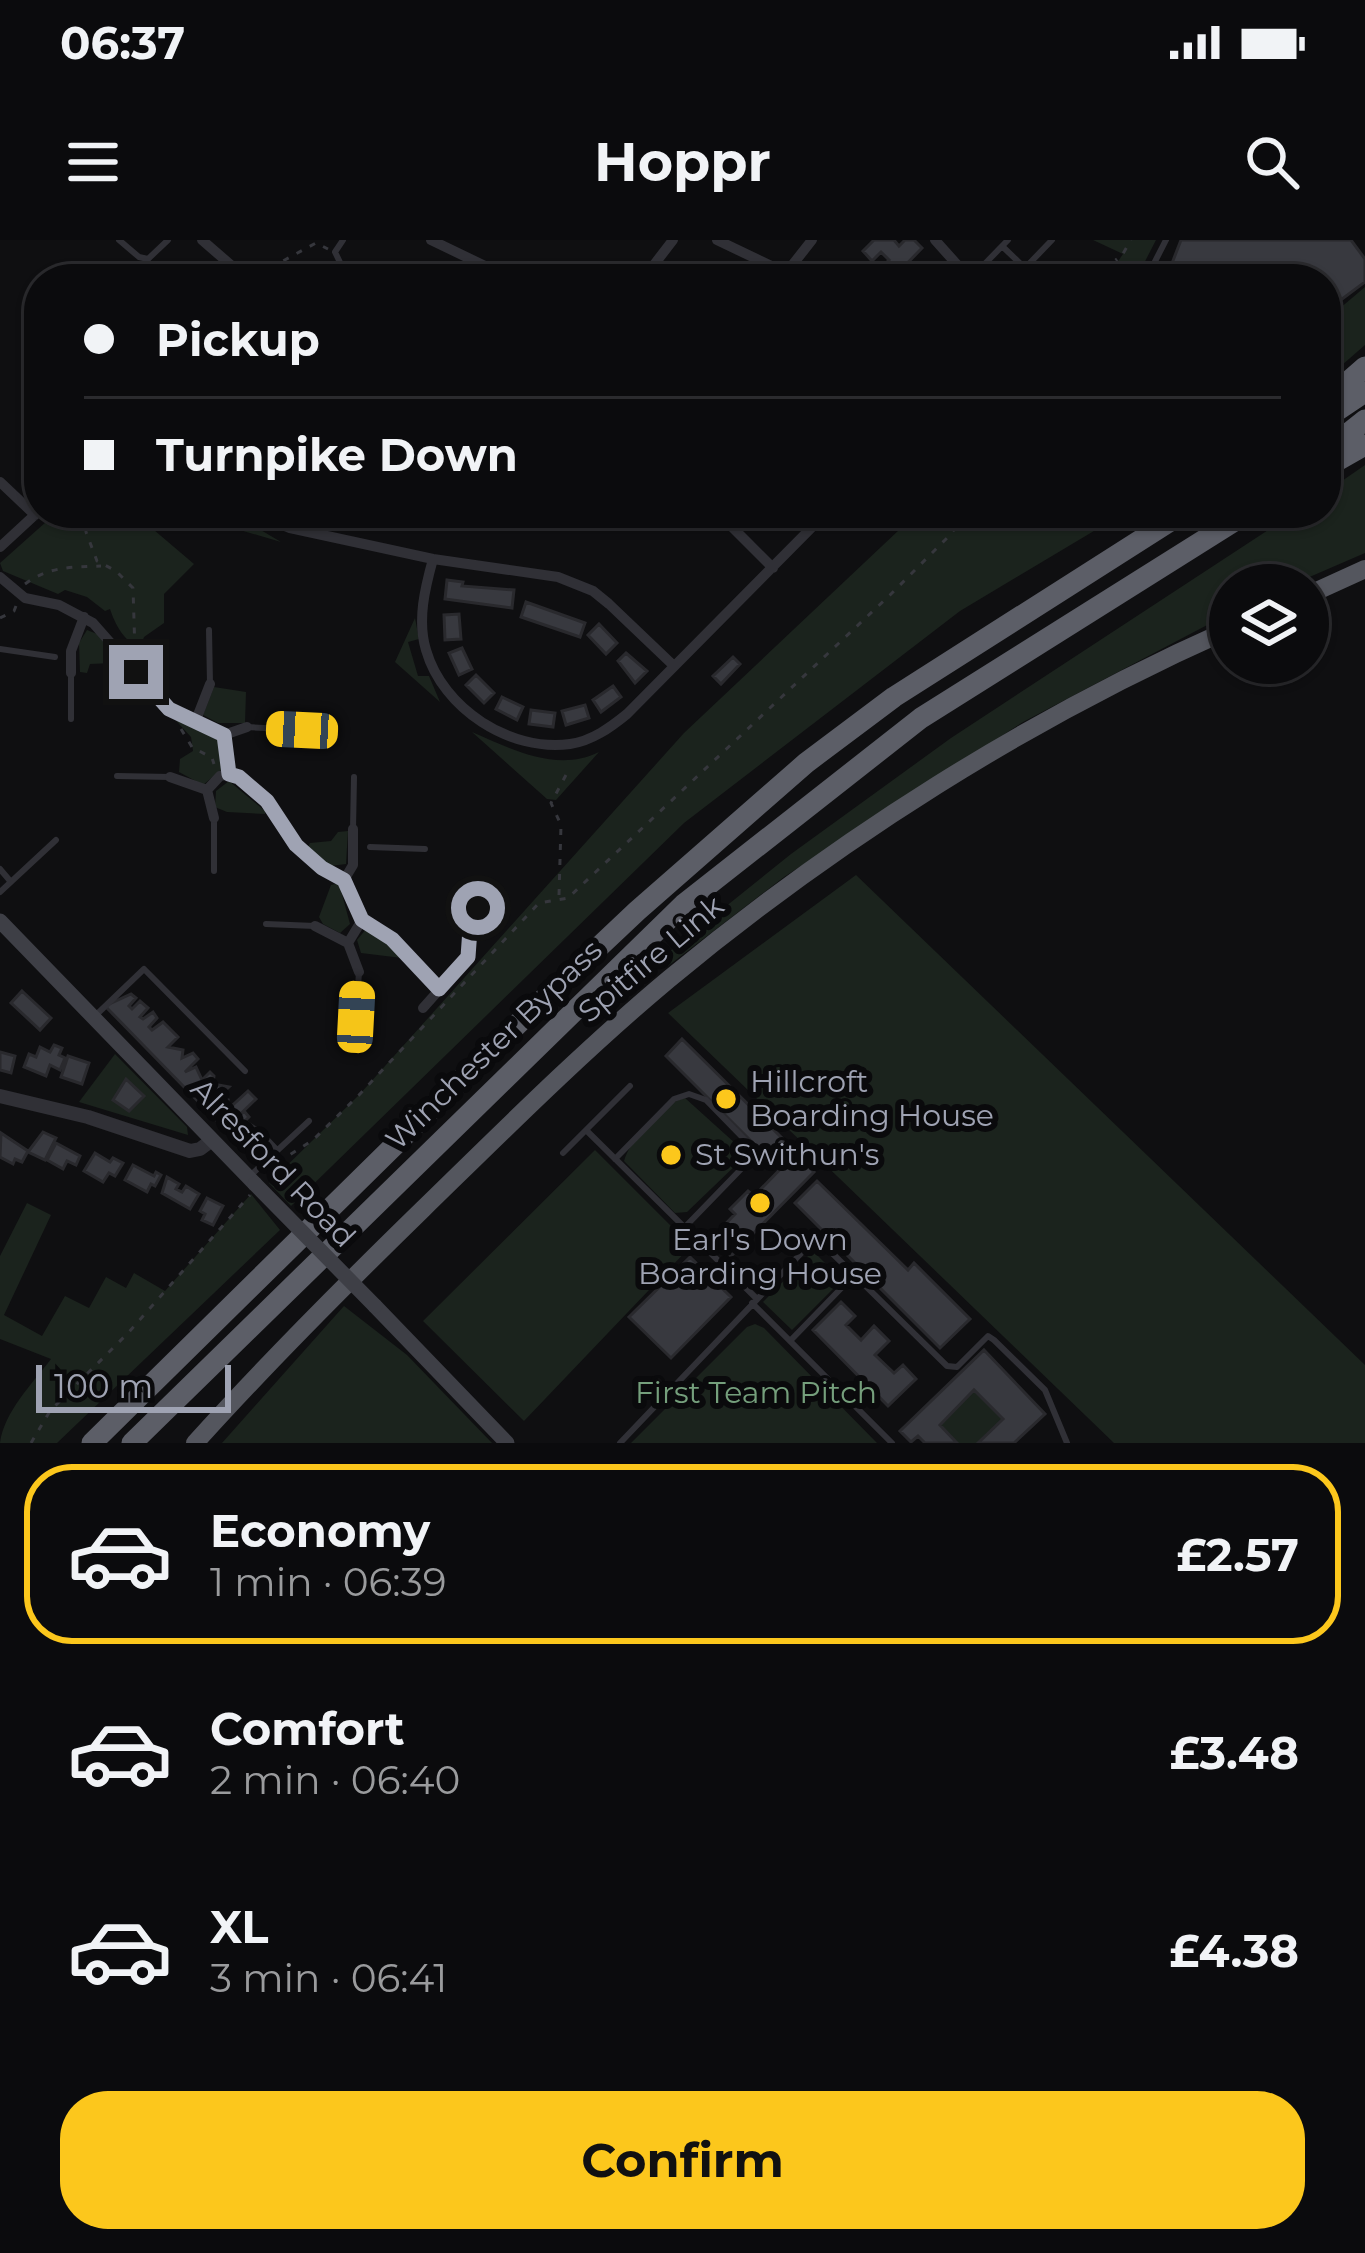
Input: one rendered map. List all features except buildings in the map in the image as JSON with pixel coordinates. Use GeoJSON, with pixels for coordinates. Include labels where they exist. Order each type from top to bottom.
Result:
{"type":"FeatureCollection","features":[{"type":"Feature","properties":{"kind":"highway"},"geometry":{"type":"LineString","coordinates":[[1341,388],[1365,367]]}},
{"type":"Feature","properties":{"kind":"highway"},"geometry":{"type":"LineString","coordinates":[[1341,439],[1365,420]]}},
{"type":"Feature","properties":{"kind":"highway","name":"Winchester Bypass"},"geometry":{"type":"LineString","coordinates":[[92,1443],[545,998],[684,868],[806,763],[894,697],[1159,528]]}},
{"type":"Feature","properties":{"kind":"highway","name":"Winchester Bypass"},"geometry":{"type":"LineString","coordinates":[[132,1443],[684,904],[921,718],[1223,528]]}},
{"type":"Feature","properties":{"kind":"highway"},"geometry":{"type":"LineString","coordinates":[[1329,585],[1365,569]]}},
{"type":"Feature","properties":{"kind":"highway","name":"Spitfire Link"},"geometry":{"type":"LineString","coordinates":[[195,1443],[302,1328],[441,1191],[603,1036],[716,941],[889,816],[974,764],[1055,716],[1209,639]]}},
{"type":"Feature","properties":{"kind":"main road","name":"Alresford Road"},"geometry":{"type":"LineString","coordinates":[[0,921],[507,1443]]}},
{"type":"Feature","properties":{"kind":"street"},"geometry":{"type":"LineString","coordinates":[[202,240],[230,264]]}},
{"type":"Feature","properties":{"kind":"street"},"geometry":{"type":"LineString","coordinates":[[430,240],[480,264]]}},
{"type":"Feature","properties":{"kind":"street"},"geometry":{"type":"LineString","coordinates":[[655,264],[673,240]]}},
{"type":"Feature","properties":{"kind":"street"},"geometry":{"type":"LineString","coordinates":[[717,240],[767,264]]}},
{"type":"Feature","properties":{"kind":"street"},"geometry":{"type":"LineString","coordinates":[[793,264],[812,240]]}},
{"type":"Feature","properties":{"kind":"street"},"geometry":{"type":"LineString","coordinates":[[935,240],[957,264]]}},
{"type":"Feature","properties":{"kind":"street"},"geometry":{"type":"LineString","coordinates":[[0,482],[24,502]]}},
{"type":"Feature","properties":{"kind":"street"},"geometry":{"type":"LineString","coordinates":[[0,547],[24,525]]}},
{"type":"Feature","properties":{"kind":"street"},"geometry":{"type":"LineString","coordinates":[[290,528],[433,559],[524,570],[576,584],[610,604],[674,666]]}},
{"type":"Feature","properties":{"kind":"street"},"geometry":{"type":"LineString","coordinates":[[733,528],[773,568]]}},
{"type":"Feature","properties":{"kind":"street"},"geometry":{"type":"LineString","coordinates":[[433,559],[423,606],[425,650],[449,695],[494,730],[539,744],[573,744],[592,738],[627,714],[812,528]]}},
{"type":"Feature","properties":{"kind":"street"},"geometry":{"type":"LineString","coordinates":[[0,577],[15,591],[83,616],[163,704],[224,735],[247,727]]}},
{"type":"Feature","properties":{"kind":"street"},"geometry":{"type":"LineString","coordinates":[[71,673],[71,651],[83,616]]}},
{"type":"Feature","properties":{"kind":"street"},"geometry":{"type":"LineString","coordinates":[[55,657],[71,651]]}},
{"type":"Feature","properties":{"kind":"street"},"geometry":{"type":"LineString","coordinates":[[196,720],[210,684]]}},
{"type":"Feature","properties":{"kind":"street"},"geometry":{"type":"LineString","coordinates":[[224,735],[225,775]]}},
{"type":"Feature","properties":{"kind":"street"},"geometry":{"type":"LineString","coordinates":[[207,790],[225,775],[239,777],[267,801],[285,832],[309,858],[344,880],[362,920],[392,939],[439,989]]}},
{"type":"Feature","properties":{"kind":"street"},"geometry":{"type":"LineString","coordinates":[[170,777],[207,790]]}},
{"type":"Feature","properties":{"kind":"street"},"geometry":{"type":"LineString","coordinates":[[207,790],[214,818]]}},
{"type":"Feature","properties":{"kind":"street"},"geometry":{"type":"LineString","coordinates":[[344,880],[352,865],[353,829]]}},
{"type":"Feature","properties":{"kind":"street"},"geometry":{"type":"LineString","coordinates":[[353,847],[370,847]]}},
{"type":"Feature","properties":{"kind":"street"},"geometry":{"type":"LineString","coordinates":[[348,943],[362,920]]}},
{"type":"Feature","properties":{"kind":"street"},"geometry":{"type":"LineString","coordinates":[[315,926],[348,943],[359,971]]}},
{"type":"Feature","properties":{"kind":"street"},"geometry":{"type":"LineString","coordinates":[[423,1008],[465,962]]}},
{"type":"Feature","properties":{"kind":"street"},"geometry":{"type":"LineString","coordinates":[[0,1096],[88,1117],[190,1151],[212,1140]]}},
{"type":"Feature","properties":{"kind":"lane"},"geometry":{"type":"LineString","coordinates":[[119,240],[148,259],[168,240]]}},
{"type":"Feature","properties":{"kind":"lane"},"geometry":{"type":"LineString","coordinates":[[341,264],[335,252],[343,240]]}},
{"type":"Feature","properties":{"kind":"lane"},"geometry":{"type":"LineString","coordinates":[[1033,264],[1052,240]]}},
{"type":"Feature","properties":{"kind":"lane"},"geometry":{"type":"LineString","coordinates":[[209,630],[210,684]]}},
{"type":"Feature","properties":{"kind":"lane"},"geometry":{"type":"LineString","coordinates":[[0,649],[55,657]]}},
{"type":"Feature","properties":{"kind":"lane"},"geometry":{"type":"LineString","coordinates":[[71,673],[71,718]]}},
{"type":"Feature","properties":{"kind":"lane"},"geometry":{"type":"LineString","coordinates":[[247,727],[302,730]]}},
{"type":"Feature","properties":{"kind":"lane"},"geometry":{"type":"LineString","coordinates":[[117,776],[170,777]]}},
{"type":"Feature","properties":{"kind":"lane"},"geometry":{"type":"LineString","coordinates":[[353,829],[354,777]]}},
{"type":"Feature","properties":{"kind":"lane"},"geometry":{"type":"LineString","coordinates":[[214,818],[214,871]]}},
{"type":"Feature","properties":{"kind":"lane"},"geometry":{"type":"LineString","coordinates":[[0,892],[56,840]]}},
{"type":"Feature","properties":{"kind":"lane"},"geometry":{"type":"LineString","coordinates":[[370,847],[425,849]]}},
{"type":"Feature","properties":{"kind":"lane"},"geometry":{"type":"LineString","coordinates":[[0,869],[11,882]]}},
{"type":"Feature","properties":{"kind":"lane"},"geometry":{"type":"LineString","coordinates":[[465,962],[471,915],[478,908],[501,908]]}},
{"type":"Feature","properties":{"kind":"lane"},"geometry":{"type":"LineString","coordinates":[[266,924],[315,926]]}},
{"type":"Feature","properties":{"kind":"lane"},"geometry":{"type":"LineString","coordinates":[[93,1018],[144,969],[245,1072]]}},
{"type":"Feature","properties":{"kind":"lane"},"geometry":{"type":"LineString","coordinates":[[356,1017],[359,971]]}},
{"type":"Feature","properties":{"kind":"lane"},"geometry":{"type":"LineString","coordinates":[[563,1153],[631,1086]]}},
{"type":"Feature","properties":{"kind":"lane"},"geometry":{"type":"LineString","coordinates":[[615,1159],[674,1099],[689,1094],[706,1100],[748,1142],[751,1153],[684,1228]]}},
{"type":"Feature","properties":{"kind":"lane"},"geometry":{"type":"LineString","coordinates":[[254,1184],[278,1150],[309,1121]]}},
{"type":"Feature","properties":{"kind":"lane"},"geometry":{"type":"LineString","coordinates":[[586,1130],[892,1443]]}},
{"type":"Feature","properties":{"kind":"lane"},"geometry":{"type":"LineString","coordinates":[[259,1131],[278,1150]]}},
{"type":"Feature","properties":{"kind":"lane"},"geometry":{"type":"LineString","coordinates":[[620,1443],[810,1244],[820,1244],[833,1254],[946,1366],[957,1367],[988,1336],[994,1340],[1046,1390],[1067,1443]]}},
{"type":"Feature","properties":{"kind":"lane"},"geometry":{"type":"LineString","coordinates":[[790,1341],[854,1275]]}},
{"type":"Feature","properties":{"kind":"path"},"geometry":{"type":"LineString","coordinates":[[1117,264],[1131,240]]}},
{"type":"Feature","properties":{"kind":"path"},"geometry":{"type":"LineString","coordinates":[[276,264],[316,243],[335,252]]}},
{"type":"Feature","properties":{"kind":"path"},"geometry":{"type":"LineString","coordinates":[[1111,264],[1123,254]]}},
{"type":"Feature","properties":{"kind":"path"},"geometry":{"type":"LineString","coordinates":[[88,528],[92,552],[103,566]]}},
{"type":"Feature","properties":{"kind":"path"},"geometry":{"type":"LineString","coordinates":[[32,1443],[50,1411],[128,1333],[254,1184],[359,1095],[539,903],[568,898],[756,725],[955,528]]}},
{"type":"Feature","properties":{"kind":"path"},"geometry":{"type":"LineString","coordinates":[[0,618],[14,611],[15,591],[41,572],[103,566],[116,571],[133,589],[136,672]]}},
{"type":"Feature","properties":{"kind":"path"},"geometry":{"type":"LineString","coordinates":[[163,704],[192,747],[212,758],[225,775]]}},
{"type":"Feature","properties":{"kind":"path"},"geometry":{"type":"LineString","coordinates":[[559,897],[561,825],[551,803],[567,773]]}},
{"type":"Feature","properties":{"kind":"green space"},"geometry":{"type":"Polygon","coordinates":[[[1093,240],[1156,240],[1144,264],[1116,264],[1123,254],[1093,240]]]}},
{"type":"Feature","properties":{"kind":"green space"},"geometry":{"type":"Polygon","coordinates":[[[1365,287],[1365,345],[1341,366],[1341,307],[1365,287]]]}},
{"type":"Feature","properties":{"kind":"green space"},"geometry":{"type":"Polygon","coordinates":[[[1365,465],[1365,553],[1329,569],[1329,564],[1216,564],[1271,528],[1341,528],[1341,482],[1365,465]]]}},
{"type":"Feature","properties":{"kind":"green space"},"geometry":{"type":"Polygon","coordinates":[[[39,528],[152,528],[194,564],[164,594],[164,623],[144,637],[140,647],[125,637],[110,609],[105,611],[87,597],[65,590],[58,594],[3,571],[0,563],[39,528]]]}},
{"type":"Feature","properties":{"kind":"green space"},"geometry":{"type":"Polygon","coordinates":[[[233,528],[257,528],[281,542],[233,528]]]}},
{"type":"Feature","properties":{"kind":"green space"},"geometry":{"type":"Polygon","coordinates":[[[901,528],[1099,528],[960,611],[684,823],[291,1206],[269,1183],[359,1095],[684,733],[901,528]]]}},
{"type":"Feature","properties":{"kind":"green space"},"geometry":{"type":"Polygon","coordinates":[[[1209,569],[1209,624],[1023,722],[784,877],[668,966],[664,956],[791,854],[951,738],[1209,569]]]}},
{"type":"Feature","properties":{"kind":"green space"},"geometry":{"type":"Polygon","coordinates":[[[415,618],[419,639],[408,642],[418,676],[429,676],[440,702],[395,662],[415,618]]]}},
{"type":"Feature","properties":{"kind":"green space"},"geometry":{"type":"Polygon","coordinates":[[[87,630],[117,656],[113,663],[90,664],[87,673],[80,672],[79,643],[87,630]]]}},
{"type":"Feature","properties":{"kind":"green space"},"geometry":{"type":"Polygon","coordinates":[[[214,687],[246,692],[245,723],[218,723],[203,715],[214,687]]]}},
{"type":"Feature","properties":{"kind":"green space"},"geometry":{"type":"Polygon","coordinates":[[[169,713],[219,736],[222,769],[203,785],[179,772],[180,759],[193,751],[191,737],[169,713]]]}},
{"type":"Feature","properties":{"kind":"green space"},"geometry":{"type":"Polygon","coordinates":[[[472,732],[551,759],[583,758],[599,752],[556,800],[547,799],[472,732]]]}},
{"type":"Feature","properties":{"kind":"green space"},"geometry":{"type":"Polygon","coordinates":[[[229,781],[265,814],[215,807],[216,791],[229,781]]]}},
{"type":"Feature","properties":{"kind":"green space"},"geometry":{"type":"Polygon","coordinates":[[[348,831],[346,864],[330,866],[307,849],[310,843],[331,841],[338,832],[348,831]]]}},
{"type":"Feature","properties":{"kind":"green space"},"geometry":{"type":"Polygon","coordinates":[[[856,875],[1365,1365],[1365,1443],[1114,1443],[668,1013],[856,875]]]}},
{"type":"Feature","properties":{"kind":"green space"},"geometry":{"type":"Polygon","coordinates":[[[339,883],[350,924],[340,933],[319,917],[331,885],[339,883]]]}},
{"type":"Feature","properties":{"kind":"green space"},"geometry":{"type":"Polygon","coordinates":[[[367,928],[378,930],[402,958],[361,953],[357,940],[367,928]]]}},
{"type":"Feature","properties":{"kind":"green space"},"geometry":{"type":"Polygon","coordinates":[[[115,1054],[187,1127],[188,1135],[79,1102],[115,1054]]]}},
{"type":"Feature","properties":{"kind":"green space"},"geometry":{"type":"Polygon","coordinates":[[[685,1098],[740,1153],[738,1163],[687,1212],[675,1213],[624,1161],[648,1123],[685,1098]]]}},
{"type":"Feature","properties":{"kind":"green space"},"geometry":{"type":"Polygon","coordinates":[[[595,1150],[691,1246],[524,1421],[423,1321],[595,1150]]]}},
{"type":"Feature","properties":{"kind":"green space"},"geometry":{"type":"Polygon","coordinates":[[[251,1194],[280,1230],[57,1443],[0,1443],[13,1409],[51,1359],[0,1339],[0,1256],[27,1203],[51,1215],[4,1315],[42,1336],[65,1296],[89,1308],[106,1277],[126,1288],[134,1273],[165,1291],[251,1194]]]}},
{"type":"Feature","properties":{"kind":"green space"},"geometry":{"type":"Polygon","coordinates":[[[813,1251],[842,1280],[792,1330],[763,1302],[813,1251]]]}},
{"type":"Feature","properties":{"kind":"green space"},"geometry":{"type":"Polygon","coordinates":[[[344,1306],[407,1355],[492,1443],[222,1443],[344,1306]]]}},
{"type":"Feature","properties":{"kind":"green space","name":"First Team Pitch"},"geometry":{"type":"Polygon","coordinates":[[[755,1324],[877,1443],[631,1443],[747,1327],[755,1324]]]}},
{"type":"Feature","properties":{"kind":"green space"},"geometry":{"type":"Polygon","coordinates":[[[974,1390],[1003,1419],[978,1443],[957,1443],[940,1425],[974,1390]]]}},
{"type":"Feature","properties":{"kind":"place","name":"Hillcroft Boarding House"},"geometry":{"type":"Point","coordinates":[726,1099]}},
{"type":"Feature","properties":{"kind":"place","name":"St Swithun's"},"geometry":{"type":"Point","coordinates":[671,1155]}},
{"type":"Feature","properties":{"kind":"place","name":"Earl's Down Boarding House"},"geometry":{"type":"Point","coordinates":[760,1203]}},
{"type":"Feature","properties":{"kind":"route"},"geometry":{"type":"LineString","coordinates":[[136,672],[169,709],[224,735],[229,774],[267,801],[296,845],[344,880],[362,920],[392,939],[439,989],[468,957],[471,915],[478,908]]}}]}
